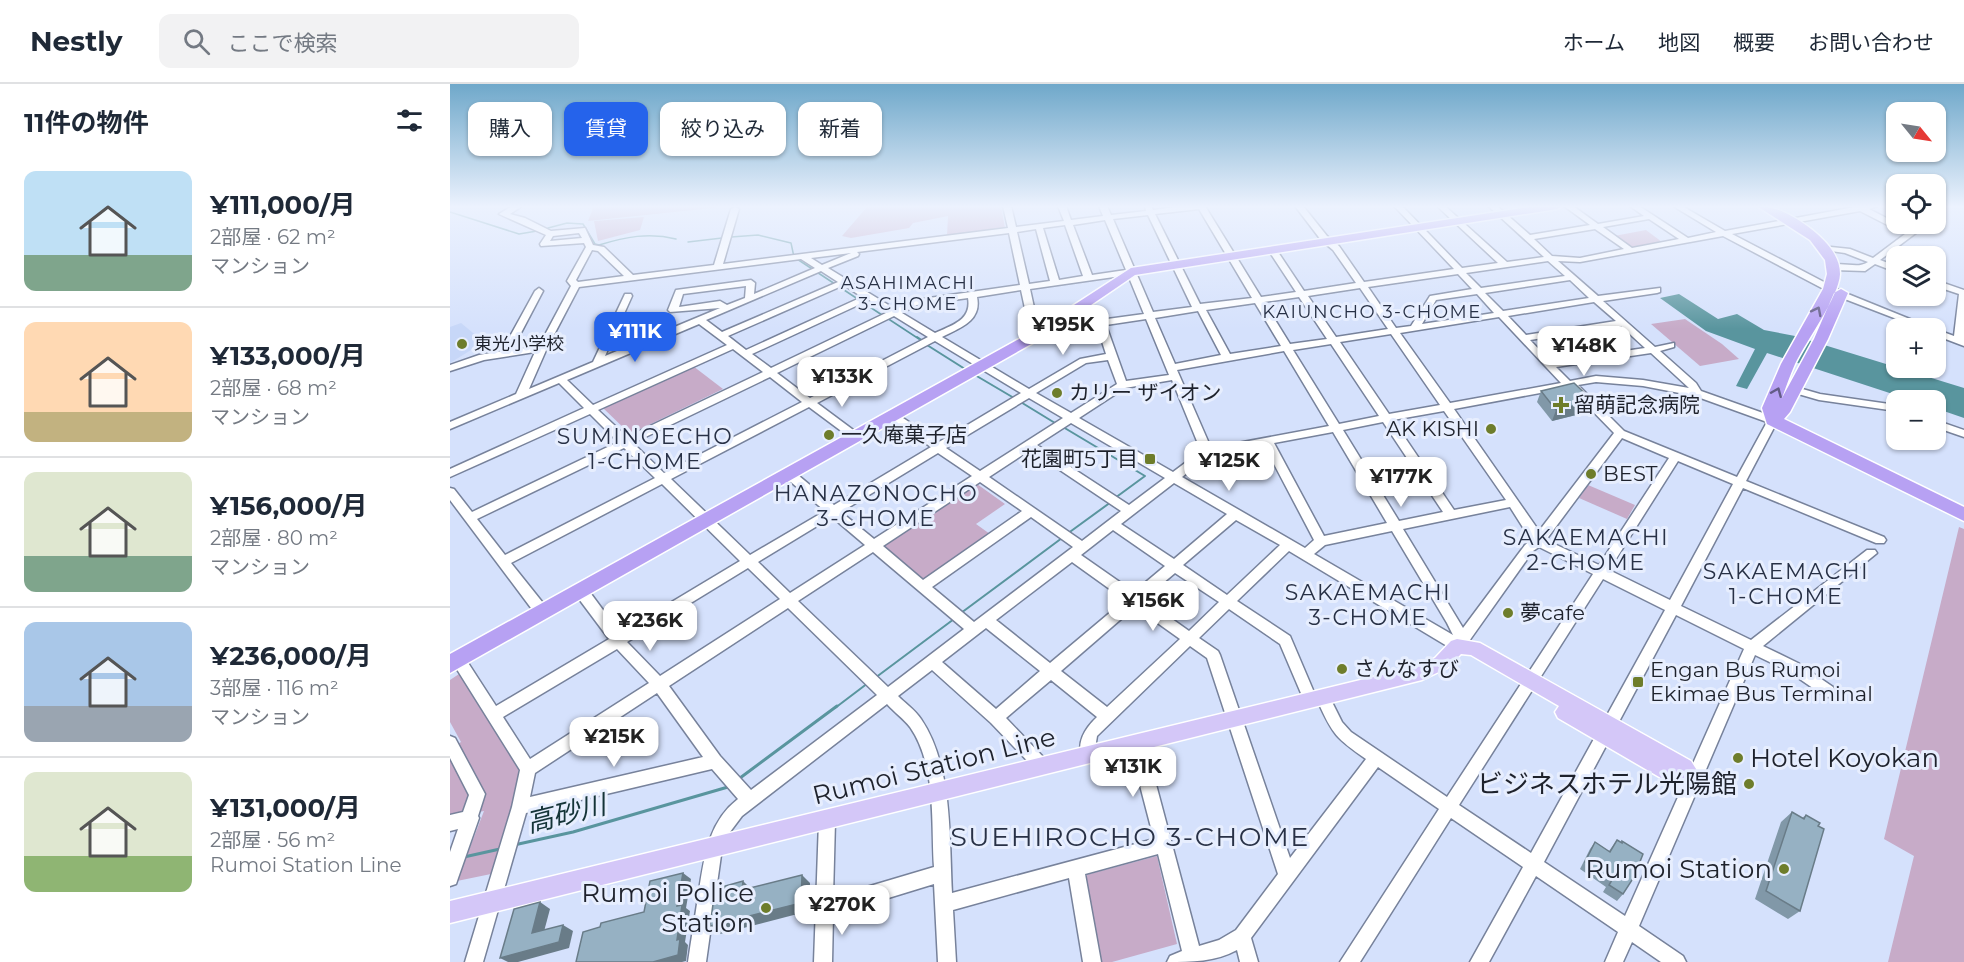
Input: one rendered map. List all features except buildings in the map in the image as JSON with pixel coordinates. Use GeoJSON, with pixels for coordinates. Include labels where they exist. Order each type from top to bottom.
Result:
{"type":"FeatureCollection","features":[{"type":"Feature","properties":{"kind":"highway"},"geometry":{"type":"LineString","coordinates":[[454,661],[982,366],[1046,329],[1131,272],[1304,247]]}},
{"type":"Feature","properties":{"kind":"highway"},"geometry":{"type":"LineString","coordinates":[[1823,247],[1840,267]]}},
{"type":"Feature","properties":{"kind":"highway"},"geometry":{"type":"LineString","coordinates":[[1834,249],[1846,278],[1835,291],[1788,364],[1770,408],[1773,420],[1964,515]]}},
{"type":"Feature","properties":{"kind":"highway"},"geometry":{"type":"LineString","coordinates":[[1773,420],[1782,412],[1792,389],[1821,339],[1835,291]]}},
{"type":"Feature","properties":{"kind":"highway"},"geometry":{"type":"LineString","coordinates":[[1773,420],[1797,426],[1824,437],[1964,506]]}},
{"type":"Feature","properties":{"kind":"main road"},"geometry":{"type":"LineString","coordinates":[[1459,643],[1474,648],[1528,686],[1607,730],[1680,779],[1693,780]]}},
{"type":"Feature","properties":{"kind":"main road","name":"Rumoi Station Line"},"geometry":{"type":"LineString","coordinates":[[450,912],[1422,673],[1441,663],[1459,643]]}},
{"type":"Feature","properties":{"kind":"street"},"geometry":{"type":"LineString","coordinates":[[576,285],[572,281],[587,247]]}},
{"type":"Feature","properties":{"kind":"street"},"geometry":{"type":"LineString","coordinates":[[596,247],[601,249],[630,278]]}},
{"type":"Feature","properties":{"kind":"street"},"geometry":{"type":"LineString","coordinates":[[718,266],[724,247]]}},
{"type":"Feature","properties":{"kind":"street"},"geometry":{"type":"LineString","coordinates":[[576,285],[882,247]]}},
{"type":"Feature","properties":{"kind":"street"},"geometry":{"type":"LineString","coordinates":[[1015,247],[1034,327],[1046,329],[1504,264],[1551,258],[1580,260],[1647,247]]}},
{"type":"Feature","properties":{"kind":"street"},"geometry":{"type":"LineString","coordinates":[[1045,247],[1055,282]]}},
{"type":"Feature","properties":{"kind":"street"},"geometry":{"type":"LineString","coordinates":[[1077,247],[1088,277]]}},
{"type":"Feature","properties":{"kind":"street"},"geometry":{"type":"LineString","coordinates":[[1121,247],[1207,452]]}},
{"type":"Feature","properties":{"kind":"street"},"geometry":{"type":"LineString","coordinates":[[1168,247],[1198,308],[1227,357]]}},
{"type":"Feature","properties":{"kind":"street"},"geometry":{"type":"LineString","coordinates":[[1226,247],[1395,525],[1459,643]]}},
{"type":"Feature","properties":{"kind":"street"},"geometry":{"type":"LineString","coordinates":[[1334,247],[1514,502],[1538,541],[1793,667],[1828,691]]}},
{"type":"Feature","properties":{"kind":"street"},"geometry":{"type":"LineString","coordinates":[[1437,247],[1549,365],[1568,384],[1577,389],[1620,433],[1880,540]]}},
{"type":"Feature","properties":{"kind":"street"},"geometry":{"type":"LineString","coordinates":[[1485,247],[1504,264]]}},
{"type":"Feature","properties":{"kind":"street"},"geometry":{"type":"LineString","coordinates":[[1538,247],[1692,385],[1697,393]]}},
{"type":"Feature","properties":{"kind":"street"},"geometry":{"type":"LineString","coordinates":[[1626,247],[1630,250]]}},
{"type":"Feature","properties":{"kind":"street"},"geometry":{"type":"LineString","coordinates":[[1750,247],[1835,291],[1901,318]]}},
{"type":"Feature","properties":{"kind":"street"},"geometry":{"type":"LineString","coordinates":[[1840,267],[1860,269],[1893,247]]}},
{"type":"Feature","properties":{"kind":"street"},"geometry":{"type":"LineString","coordinates":[[450,426],[867,249]]}},
{"type":"Feature","properties":{"kind":"street"},"geometry":{"type":"LineString","coordinates":[[1834,249],[1886,264]]}},
{"type":"Feature","properties":{"kind":"street"},"geometry":{"type":"LineString","coordinates":[[1273,252],[1450,514]]}},
{"type":"Feature","properties":{"kind":"street"},"geometry":{"type":"LineString","coordinates":[[802,256],[982,366],[1459,643]]}},
{"type":"Feature","properties":{"kind":"street"},"geometry":{"type":"LineString","coordinates":[[469,518],[895,312],[925,300],[1131,272]]}},
{"type":"Feature","properties":{"kind":"street"},"geometry":{"type":"LineString","coordinates":[[1415,327],[1433,298],[1572,278]]}},
{"type":"Feature","properties":{"kind":"street"},"geometry":{"type":"LineString","coordinates":[[721,336],[844,282]]}},
{"type":"Feature","properties":{"kind":"street"},"geometry":{"type":"LineString","coordinates":[[726,309],[720,304],[673,310],[679,292],[751,283],[749,299]]}},
{"type":"Feature","properties":{"kind":"street"},"geometry":{"type":"LineString","coordinates":[[520,397],[542,348],[576,285]]}},
{"type":"Feature","properties":{"kind":"street"},"geometry":{"type":"LineString","coordinates":[[1946,287],[1964,293],[1961,342],[1946,336]]}},
{"type":"Feature","properties":{"kind":"street"},"geometry":{"type":"LineString","coordinates":[[474,962],[520,807],[528,769],[1122,385],[1227,357],[1657,290]]}},
{"type":"Feature","properties":{"kind":"street"},"geometry":{"type":"LineString","coordinates":[[505,354],[539,291]]}},
{"type":"Feature","properties":{"kind":"street"},"geometry":{"type":"LineString","coordinates":[[502,562],[936,337],[970,317],[975,305],[972,294]]}},
{"type":"Feature","properties":{"kind":"street"},"geometry":{"type":"LineString","coordinates":[[597,364],[628,297]]}},
{"type":"Feature","properties":{"kind":"street"},"geometry":{"type":"LineString","coordinates":[[744,354],[869,297]]}},
{"type":"Feature","properties":{"kind":"street"},"geometry":{"type":"LineString","coordinates":[[700,320],[856,437]]}},
{"type":"Feature","properties":{"kind":"street"},"geometry":{"type":"LineString","coordinates":[[1100,322],[1122,385]]}},
{"type":"Feature","properties":{"kind":"street"},"geometry":{"type":"LineString","coordinates":[[1524,338],[1623,323]]}},
{"type":"Feature","properties":{"kind":"street"},"geometry":{"type":"LineString","coordinates":[[1549,365],[1653,350],[1671,345]]}},
{"type":"Feature","properties":{"kind":"street"},"geometry":{"type":"LineString","coordinates":[[450,473],[732,346]]}},
{"type":"Feature","properties":{"kind":"street"},"geometry":{"type":"LineString","coordinates":[[450,368],[482,357],[542,348]]}},
{"type":"Feature","properties":{"kind":"street"},"geometry":{"type":"LineString","coordinates":[[493,716],[1083,361],[1112,356]]}},
{"type":"Feature","properties":{"kind":"street"},"geometry":{"type":"LineString","coordinates":[[697,962],[714,848],[721,831],[736,811],[1207,452],[1596,379],[1643,383],[1697,393],[1773,420],[1607,730],[1479,962]]}},
{"type":"Feature","properties":{"kind":"street"},"geometry":{"type":"LineString","coordinates":[[560,380],[914,722],[926,738],[935,769],[938,793],[946,962]]}},
{"type":"Feature","properties":{"kind":"street"},"geometry":{"type":"LineString","coordinates":[[1792,389],[1819,397],[1886,407]]}},
{"type":"Feature","properties":{"kind":"street"},"geometry":{"type":"LineString","coordinates":[[893,416],[1031,511],[1134,600],[1213,655],[1287,874]]}},
{"type":"Feature","properties":{"kind":"street"},"geometry":{"type":"LineString","coordinates":[[1946,427],[1964,434]]}},
{"type":"Feature","properties":{"kind":"street"},"geometry":{"type":"LineString","coordinates":[[1459,643],[1529,548],[1538,541],[1620,433]]}},
{"type":"Feature","properties":{"kind":"street"},"geometry":{"type":"LineString","coordinates":[[1267,440],[1321,541]]}},
{"type":"Feature","properties":{"kind":"street"},"geometry":{"type":"LineString","coordinates":[[1030,445],[1130,511]]}},
{"type":"Feature","properties":{"kind":"street"},"geometry":{"type":"LineString","coordinates":[[1349,962],[1676,456]]}},
{"type":"Feature","properties":{"kind":"street"},"geometry":{"type":"LineString","coordinates":[[789,474],[974,630]]}},
{"type":"Feature","properties":{"kind":"street"},"geometry":{"type":"LineString","coordinates":[[450,492],[542,612]]}},
{"type":"Feature","properties":{"kind":"street"},"geometry":{"type":"LineString","coordinates":[[1306,554],[1321,541],[1514,502]]}},
{"type":"Feature","properties":{"kind":"street"},"geometry":{"type":"LineString","coordinates":[[923,587],[1031,511]]}},
{"type":"Feature","properties":{"kind":"street"},"geometry":{"type":"LineString","coordinates":[[996,718],[1236,513]]}},
{"type":"Feature","properties":{"kind":"street"},"geometry":{"type":"LineString","coordinates":[[1112,524],[1285,640],[1317,699],[1346,737],[1677,962]]}},
{"type":"Feature","properties":{"kind":"street"},"geometry":{"type":"LineString","coordinates":[[1088,756],[1090,733],[1289,544]]}},
{"type":"Feature","properties":{"kind":"street"},"geometry":{"type":"LineString","coordinates":[[1614,962],[1752,647],[1871,553]]}},
{"type":"Feature","properties":{"kind":"street"},"geometry":{"type":"LineString","coordinates":[[581,591],[618,641],[659,684],[715,761],[750,801]]}},
{"type":"Feature","properties":{"kind":"street"},"geometry":{"type":"LineString","coordinates":[[987,621],[1107,716]]}},
{"type":"Feature","properties":{"kind":"street"},"geometry":{"type":"LineString","coordinates":[[454,661],[528,769]]}},
{"type":"Feature","properties":{"kind":"street"},"geometry":{"type":"LineString","coordinates":[[933,662],[996,718],[1043,767]]}},
{"type":"Feature","properties":{"kind":"street"},"geometry":{"type":"LineString","coordinates":[[1137,743],[1162,845],[1185,959],[1223,948],[1242,936],[1376,758]]}},
{"type":"Feature","properties":{"kind":"street"},"geometry":{"type":"LineString","coordinates":[[450,744],[477,794],[450,878]]}},
{"type":"Feature","properties":{"kind":"street"},"geometry":{"type":"LineString","coordinates":[[520,807],[715,761]]}},
{"type":"Feature","properties":{"kind":"street"},"geometry":{"type":"LineString","coordinates":[[450,823],[471,818]]}},
{"type":"Feature","properties":{"kind":"street"},"geometry":{"type":"LineString","coordinates":[[823,962],[827,821]]}},
{"type":"Feature","properties":{"kind":"street"},"geometry":{"type":"LineString","coordinates":[[943,904],[1162,845]]}},
{"type":"Feature","properties":{"kind":"street"},"geometry":{"type":"LineString","coordinates":[[1076,868],[1092,962]]}},
{"type":"Feature","properties":{"kind":"street"},"geometry":{"type":"LineString","coordinates":[[824,909],[943,873]]}},
{"type":"Feature","properties":{"kind":"street"},"geometry":{"type":"LineString","coordinates":[[1242,936],[1249,962]]}},
{"type":"Feature","properties":{"kind":"shaded area"},"geometry":{"type":"Polygon","coordinates":[[[1679,294],[1718,319],[1737,314],[1764,330],[1795,336],[1886,364],[1886,378],[1932,378],[1964,388],[1964,418],[1946,412],[1946,390],[1886,390],[1886,392],[1767,353],[1747,389],[1736,386],[1755,349],[1706,331],[1660,298],[1679,294]]]}},
{"type":"Feature","properties":{"kind":"shaded area"},"geometry":{"type":"Polygon","coordinates":[[[1685,319],[1722,344],[1739,359],[1700,366],[1651,324],[1685,319]]]}},
{"type":"Feature","properties":{"kind":"shaded area","name":"東光小学校"},"geometry":{"type":"Polygon","coordinates":[[[461,323],[479,338],[471,350],[450,363],[450,327],[461,323]]]}},
{"type":"Feature","properties":{"kind":"shaded area"},"geometry":{"type":"Polygon","coordinates":[[[693,366],[723,389],[630,434],[602,407],[693,366]]]}},
{"type":"Feature","properties":{"kind":"shaded area"},"geometry":{"type":"Polygon","coordinates":[[[977,484],[1005,504],[976,524],[990,534],[924,580],[883,545],[977,484]]]}},
{"type":"Feature","properties":{"kind":"shaded area"},"geometry":{"type":"Polygon","coordinates":[[[1588,485],[1635,505],[1627,519],[1579,498],[1588,485]]]}},
{"type":"Feature","properties":{"kind":"shaded area"},"geometry":{"type":"Polygon","coordinates":[[[1959,527],[1964,529],[1964,962],[1888,962],[1914,856],[1884,839],[1959,527]]]}},
{"type":"Feature","properties":{"kind":"shaded area"},"geometry":{"type":"Polygon","coordinates":[[[459,674],[519,768],[517,796],[491,874],[457,881],[484,811],[450,818],[450,749],[461,742],[450,722],[450,680],[459,674]]]}},
{"type":"Feature","properties":{"kind":"shaded area"},"geometry":{"type":"Polygon","coordinates":[[[1157,856],[1177,944],[1112,962],[1100,962],[1086,875],[1157,856]]]}},
{"type":"Feature","properties":{"kind":"waterway"},"geometry":{"type":"LineString","coordinates":[[792,247],[794,257],[882,315]]}},
{"type":"Feature","properties":{"kind":"waterway"},"geometry":{"type":"LineString","coordinates":[[887,318],[919,339]]}},
{"type":"Feature","properties":{"kind":"waterway"},"geometry":{"type":"LineString","coordinates":[[917,337],[923,341]]}},
{"type":"Feature","properties":{"kind":"waterway"},"geometry":{"type":"LineString","coordinates":[[927,345],[965,369]]}},
{"type":"Feature","properties":{"kind":"waterway"},"geometry":{"type":"LineString","coordinates":[[975,375],[1014,398]]}},
{"type":"Feature","properties":{"kind":"waterway"},"geometry":{"type":"LineString","coordinates":[[1019,401],[1055,423]]}},
{"type":"Feature","properties":{"kind":"waterway"},"geometry":{"type":"LineString","coordinates":[[1063,427],[1145,476],[1115,498]]}},
{"type":"Feature","properties":{"kind":"waterway"},"geometry":{"type":"LineString","coordinates":[[1067,534],[1111,502]]}},
{"type":"Feature","properties":{"kind":"waterway"},"geometry":{"type":"LineString","coordinates":[[961,613],[1062,538]]}},
{"type":"Feature","properties":{"kind":"waterway"},"geometry":{"type":"LineString","coordinates":[[875,678],[954,619]]}},
{"type":"Feature","properties":{"kind":"waterway"},"geometry":{"type":"LineString","coordinates":[[835,708],[868,683]]}},
{"type":"Feature","properties":{"kind":"waterway"},"geometry":{"type":"LineString","coordinates":[[740,778],[837,706]]}},
{"type":"Feature","properties":{"kind":"waterway","name":"高砂川"},"geometry":{"type":"LineString","coordinates":[[514,845],[573,832],[728,787]]}},
{"type":"Feature","properties":{"kind":"waterway","name":"高砂川"},"geometry":{"type":"LineString","coordinates":[[464,857],[500,849]]}},
{"type":"Feature","properties":{"kind":"place","name":"東光小学校"},"geometry":{"type":"Point","coordinates":[462,344]}},
{"type":"Feature","properties":{"kind":"place","name":"カリー ザイオン"},"geometry":{"type":"Point","coordinates":[1057,393]}},
{"type":"Feature","properties":{"kind":"place","name":"留萌記念病院"},"geometry":{"type":"Point","coordinates":[1561,405]}},
{"type":"Feature","properties":{"kind":"place","name":"AK KISHI"},"geometry":{"type":"Point","coordinates":[1491,429]}},
{"type":"Feature","properties":{"kind":"place","name":"一久庵菓子店"},"geometry":{"type":"Point","coordinates":[829,435]}},
{"type":"Feature","properties":{"kind":"place","name":"花園町5丁目"},"geometry":{"type":"Point","coordinates":[1150,459]}},
{"type":"Feature","properties":{"kind":"place","name":"BEST"},"geometry":{"type":"Point","coordinates":[1591,474]}},
{"type":"Feature","properties":{"kind":"place","name":"夢cafe"},"geometry":{"type":"Point","coordinates":[1508,613]}},
{"type":"Feature","properties":{"kind":"place","name":"さんなすび"},"geometry":{"type":"Point","coordinates":[1342,669]}},
{"type":"Feature","properties":{"kind":"place","name":"Engan Bus Rumoi Ekimae Bus Terminal"},"geometry":{"type":"Point","coordinates":[1638,682]}},
{"type":"Feature","properties":{"kind":"place","name":"Hotel Koyokan"},"geometry":{"type":"Point","coordinates":[1738,758]}},
{"type":"Feature","properties":{"kind":"place","name":"ビジネスホテル光陽館"},"geometry":{"type":"Point","coordinates":[1749,784]}},
{"type":"Feature","properties":{"kind":"place","name":"Rumoi Station"},"geometry":{"type":"Point","coordinates":[1784,869]}},
{"type":"Feature","properties":{"kind":"place","name":"Rumoi Police Station"},"geometry":{"type":"Point","coordinates":[766,908]}},
{"type":"Feature","properties":{"kind":"district","name":"ASAHIMACHI 3-CHOME"},"geometry":{"type":"Point","coordinates":[908,293]}},
{"type":"Feature","properties":{"kind":"district","name":"KAIUNCHO 3-CHOME"},"geometry":{"type":"Point","coordinates":[1372,312]}},
{"type":"Feature","properties":{"kind":"district","name":"SUMINOECHO 1-CHOME"},"geometry":{"type":"Point","coordinates":[645,448]}},
{"type":"Feature","properties":{"kind":"district","name":"HANAZONOCHO 3-CHOME"},"geometry":{"type":"Point","coordinates":[876,506]}},
{"type":"Feature","properties":{"kind":"district","name":"SAKAEMACHI 2-CHOME"},"geometry":{"type":"Point","coordinates":[1586,550]}},
{"type":"Feature","properties":{"kind":"district","name":"SAKAEMACHI 1-CHOME"},"geometry":{"type":"Point","coordinates":[1786,584]}},
{"type":"Feature","properties":{"kind":"district","name":"SAKAEMACHI 3-CHOME"},"geometry":{"type":"Point","coordinates":[1368,604]}},
{"type":"Feature","properties":{"kind":"district","name":"SUEHIROCHO 3-CHOME"},"geometry":{"type":"Point","coordinates":[1130,837]}}]}
